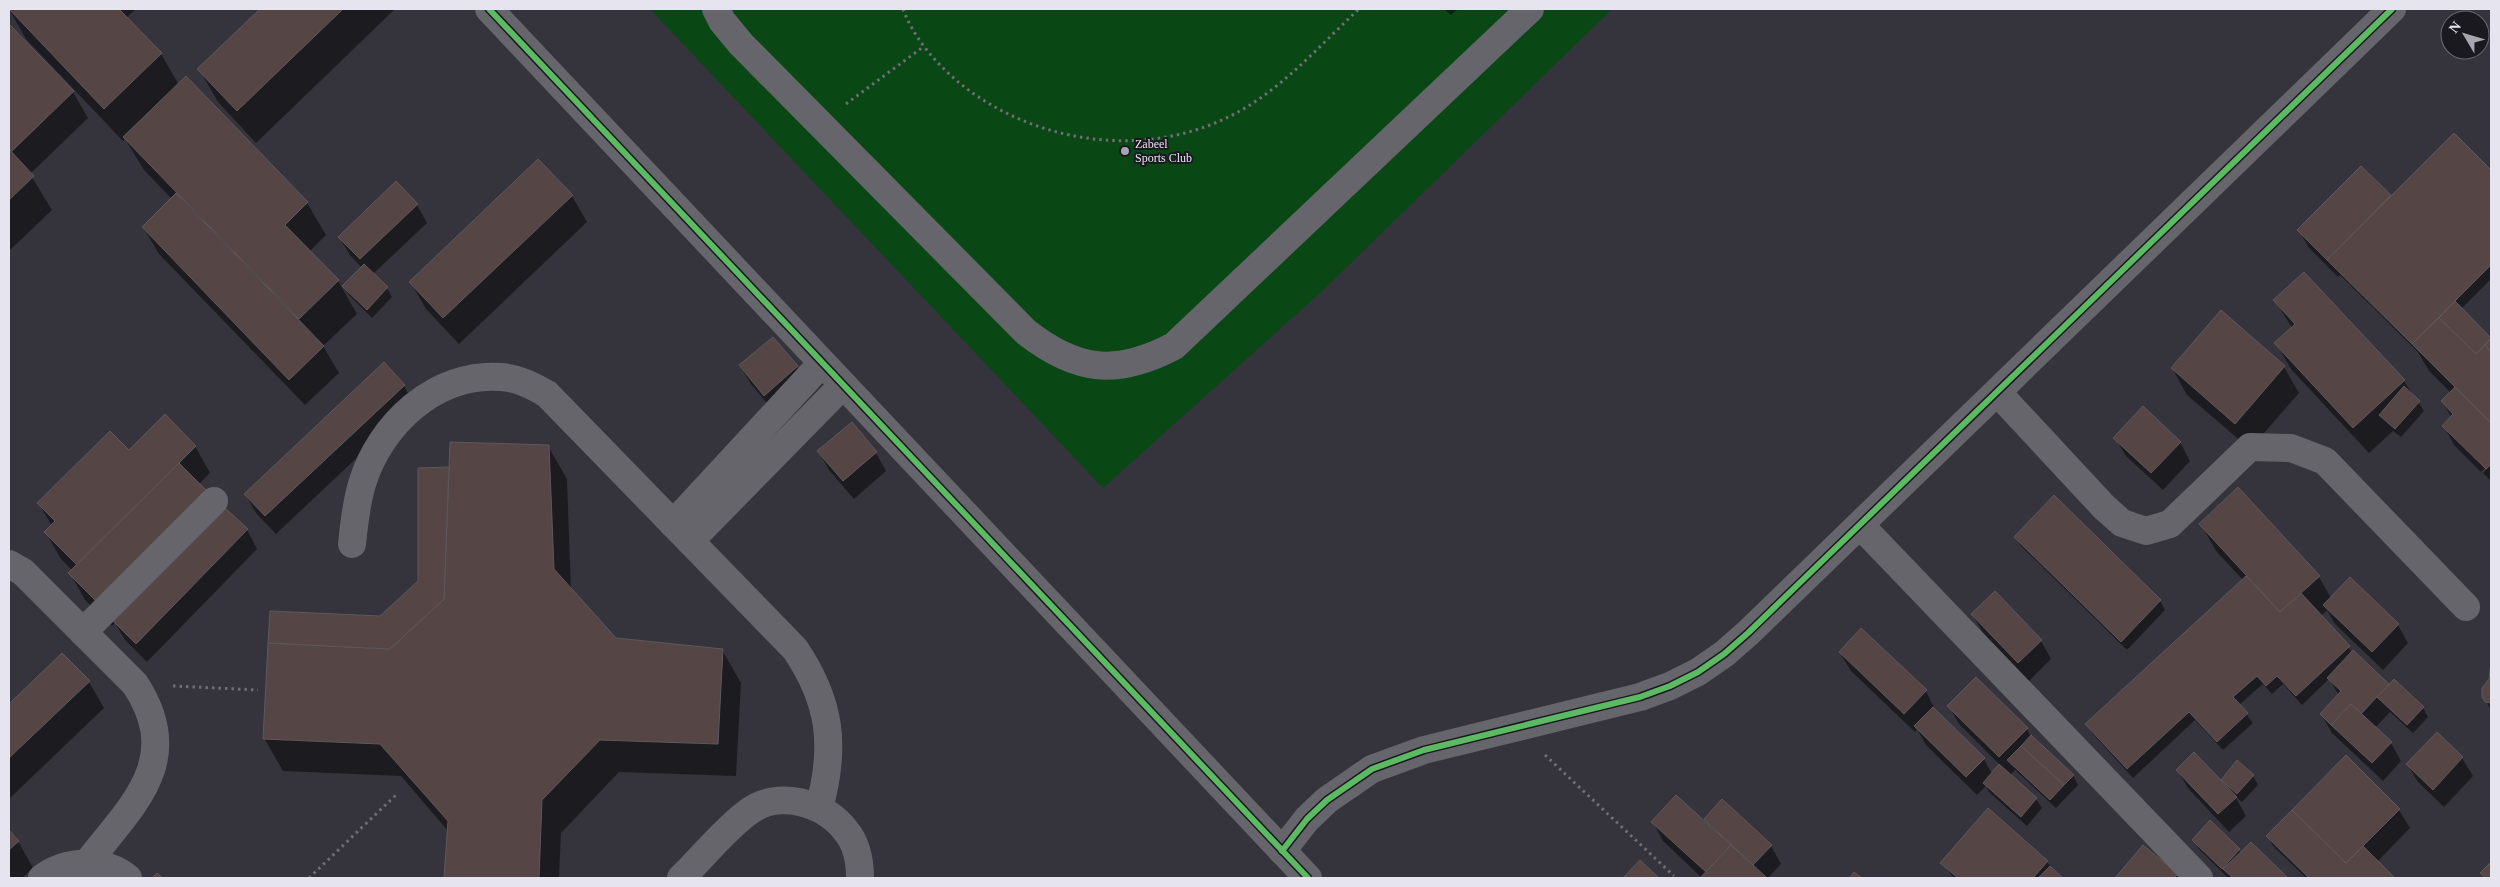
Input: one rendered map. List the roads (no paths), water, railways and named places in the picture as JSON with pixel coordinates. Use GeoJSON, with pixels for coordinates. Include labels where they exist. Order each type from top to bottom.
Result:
{"type":"FeatureCollection","features":[{"type":"Feature","properties":{"kind":"street"},"geometry":{"type":"LineString","coordinates":[[489,9],[1308,878]]}},
{"type":"Feature","properties":{"kind":"street"},"geometry":{"type":"LineString","coordinates":[[716,9],[722,21],[741,44],[1026,332],[1047,348],[1071,360],[1098,366],[1124,365],[1150,358],[1174,346],[1530,9]]}},
{"type":"Feature","properties":{"kind":"street"},"geometry":{"type":"LineString","coordinates":[[1282,851],[1307,819],[1327,800],[1372,769],[1424,750],[1640,696],[1670,686],[1698,672],[1724,654],[1861,526],[2392,9]]}},
{"type":"Feature","properties":{"kind":"street"},"geometry":{"type":"LineString","coordinates":[[681,532],[822,363]]}},
{"type":"Feature","properties":{"kind":"street"},"geometry":{"type":"LineString","coordinates":[[352,544],[355,513],[362,483],[375,454],[392,427],[414,405],[434,390],[456,381],[479,376],[503,377],[526,383],[547,394],[795,649],[812,676],[825,713],[829,737],[829,761],[819,808]]}},
{"type":"Feature","properties":{"kind":"street"},"geometry":{"type":"LineString","coordinates":[[681,532],[843,385]]}},
{"type":"Feature","properties":{"kind":"street"},"geometry":{"type":"LineString","coordinates":[[1998,393],[2104,507],[2122,523],[2146,531],[2170,524],[2250,447],[2291,448],[2325,461],[2466,607]]}},
{"type":"Feature","properties":{"kind":"street"},"geometry":{"type":"LineString","coordinates":[[83,632],[214,501]]}},
{"type":"Feature","properties":{"kind":"street"},"geometry":{"type":"LineString","coordinates":[[1861,526],[2199,878]]}},
{"type":"Feature","properties":{"kind":"street"},"geometry":{"type":"LineString","coordinates":[[9,564],[22,572],[135,684],[145,699],[152,717],[156,736],[151,772],[133,805],[87,863]]}},
{"type":"Feature","properties":{"kind":"street"},"geometry":{"type":"LineString","coordinates":[[681,878],[747,812],[764,804],[782,801],[801,802],[819,808],[834,818],[847,832],[855,848],[860,878]]}},
{"type":"Feature","properties":{"kind":"street"},"geometry":{"type":"LineString","coordinates":[[42,878],[67,865],[87,863],[107,867],[128,878]]}},
{"type":"Feature","properties":{"kind":"place","name":"Zabeel Sports Club"},"geometry":{"type":"Point","coordinates":[1125,151]}}]}
